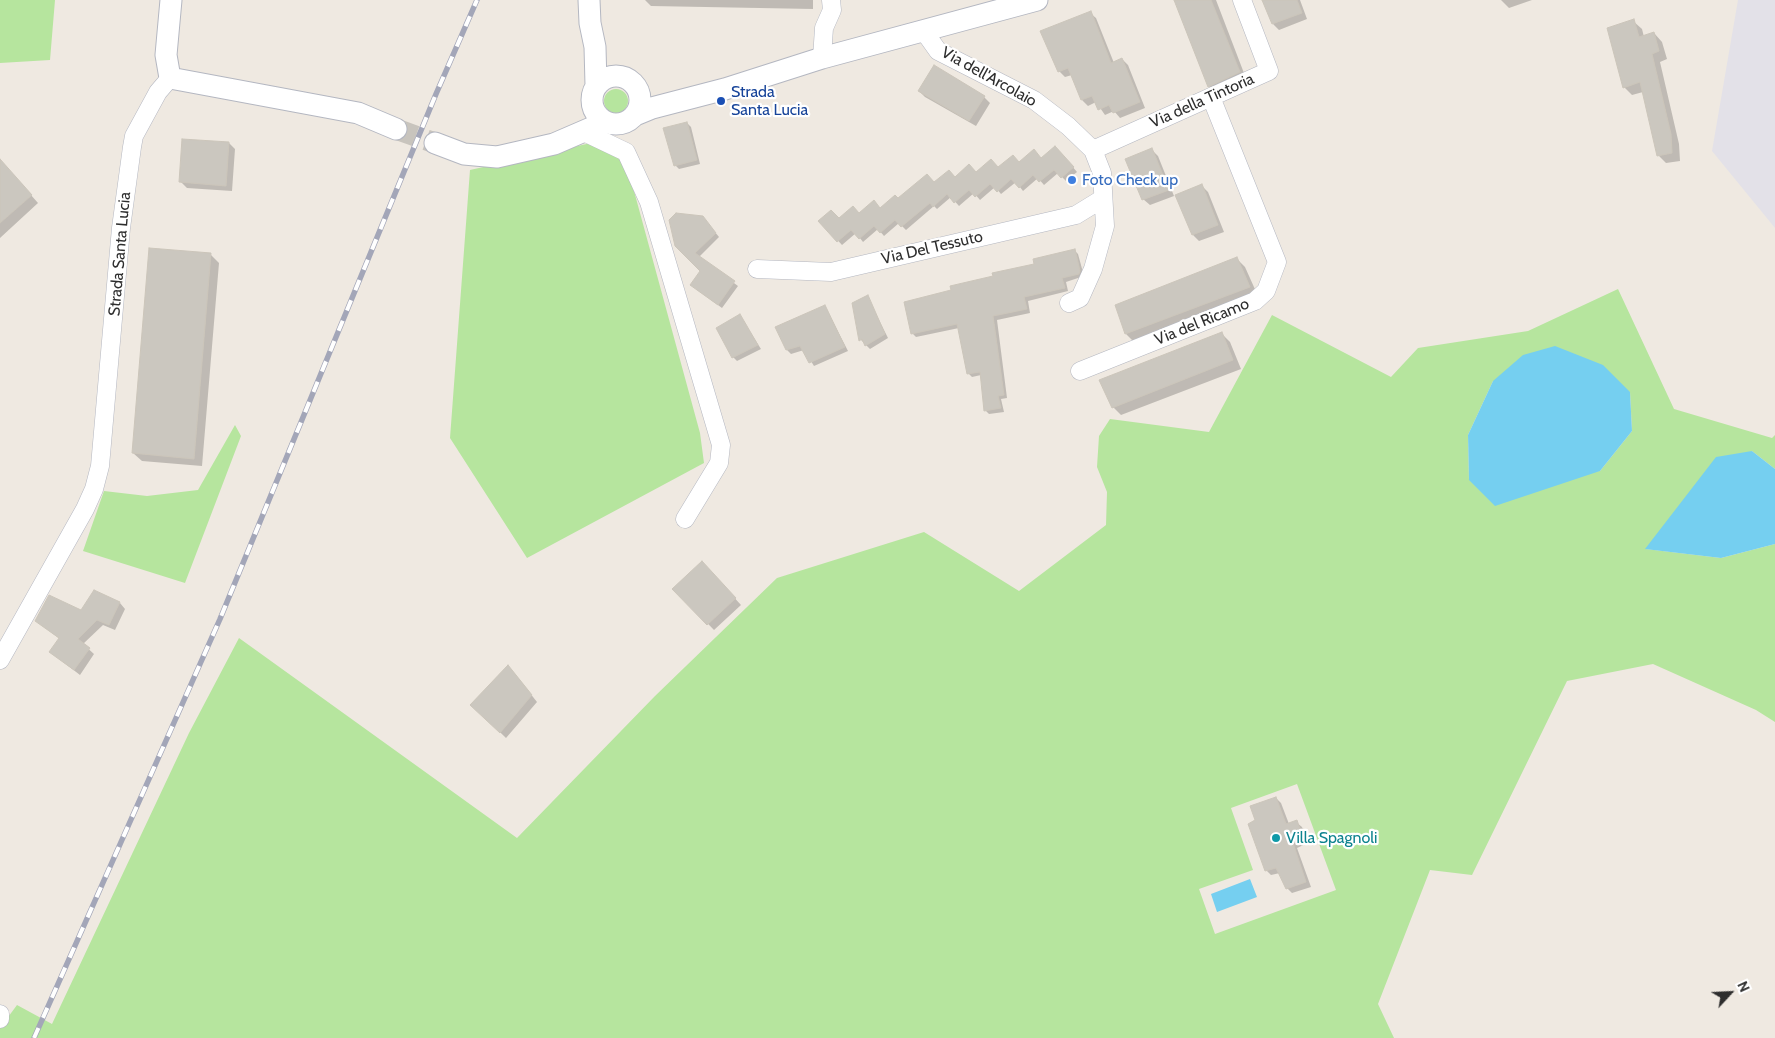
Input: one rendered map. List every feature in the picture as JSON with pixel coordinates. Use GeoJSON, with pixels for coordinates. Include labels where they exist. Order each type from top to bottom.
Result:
{"type":"FeatureCollection","features":[{"type":"Feature","properties":{"kind":"street"},"geometry":{"type":"LineString","coordinates":[[171,0],[166,55],[170,78],[358,113],[396,129]]}},
{"type":"Feature","properties":{"kind":"street"},"geometry":{"type":"LineString","coordinates":[[590,0],[590,23],[595,47],[596,85],[593,92],[592,106],[594,112],[605,122],[618,125],[652,108],[682,101],[822,58],[1037,0]]}},
{"type":"Feature","properties":{"kind":"street"},"geometry":{"type":"LineString","coordinates":[[822,58],[824,28],[832,10],[831,0]]}},
{"type":"Feature","properties":{"kind":"street","name":"Via della Tintoria"},"geometry":{"type":"LineString","coordinates":[[1093,150],[1269,71],[1242,0]]}},
{"type":"Feature","properties":{"kind":"street","name":"Via dell'Arcolaio"},"geometry":{"type":"LineString","coordinates":[[923,30],[938,50],[1034,100],[1068,126],[1093,150],[1102,173],[1105,226],[1094,269],[1080,298],[1069,303]]}},
{"type":"Feature","properties":{"kind":"street"},"geometry":{"type":"LineString","coordinates":[[595,47],[605,65],[616,76]]}},
{"type":"Feature","properties":{"kind":"street"},"geometry":{"type":"LineString","coordinates":[[596,85],[602,80],[616,76],[629,79],[637,89],[650,96],[682,101]]}},
{"type":"Feature","properties":{"kind":"street","name":"Strada Santa Lucia"},"geometry":{"type":"LineString","coordinates":[[2,651],[86,509],[94,489],[100,466],[121,228],[134,136],[158,92],[170,78]]}},
{"type":"Feature","properties":{"kind":"street"},"geometry":{"type":"LineString","coordinates":[[635,115],[640,102],[637,89]]}},
{"type":"Feature","properties":{"kind":"street","name":"Via del Ricamo"},"geometry":{"type":"LineString","coordinates":[[1080,371],[1255,301],[1266,291],[1277,262],[1211,97]]}},
{"type":"Feature","properties":{"kind":"street"},"geometry":{"type":"LineString","coordinates":[[435,143],[464,154],[497,157],[554,144],[605,122]]}},
{"type":"Feature","properties":{"kind":"street"},"geometry":{"type":"LineString","coordinates":[[584,132],[626,152],[649,202],[721,445],[719,463],[685,519]]}},
{"type":"Feature","properties":{"kind":"street","name":"Via Del Tessuto"},"geometry":{"type":"LineString","coordinates":[[757,269],[830,272],[1076,215],[1102,199]]}},
{"type":"Feature","properties":{"kind":"street"},"geometry":{"type":"LineString","coordinates":[[0,1014],[0,1019]]}},
{"type":"Feature","properties":{"kind":"shaded area"},"geometry":{"type":"Polygon","coordinates":[[[1738,0],[1775,0],[1775,228],[1712,151],[1738,0]]]}},
{"type":"Feature","properties":{"kind":"green space"},"geometry":{"type":"Polygon","coordinates":[[[0,0],[55,0],[50,60],[0,63],[0,0]]]}},
{"type":"Feature","properties":{"kind":"green space"},"geometry":{"type":"Polygon","coordinates":[[[611,89],[621,89],[628,96],[628,106],[621,113],[611,113],[604,106],[604,96],[611,89]]]}},
{"type":"Feature","properties":{"kind":"green space"},"geometry":{"type":"Polygon","coordinates":[[[591,143],[625,158],[700,433],[704,463],[527,558],[450,438],[470,170],[591,143]]]}},
{"type":"Feature","properties":{"kind":"green space"},"geometry":{"type":"Polygon","coordinates":[[[1618,289],[1674,409],[1772,438],[1775,435],[1775,469],[1752,451],[1646,549],[1721,558],[1775,544],[1775,722],[1756,710],[1653,664],[1567,681],[1472,875],[1430,870],[1378,1004],[1394,1038],[0,1038],[0,1028],[17,1005],[52,1024],[189,733],[239,638],[517,838],[655,696],[777,578],[924,532],[1019,591],[1106,525],[1107,492],[1097,467],[1099,436],[1110,419],[1209,432],[1272,315],[1391,377],[1418,348],[1528,331],[1618,289]],[[1493,381],[1468,435],[1469,480],[1600,471],[1632,431],[1630,392],[1493,381]],[[1297,784],[1231,808],[1253,870],[1199,889],[1215,934],[1336,890],[1297,784]]]}},
{"type":"Feature","properties":{"kind":"green space"},"geometry":{"type":"Polygon","coordinates":[[[235,425],[241,436],[185,583],[83,551],[104,491],[147,496],[198,490],[235,425]]]}},
{"type":"Feature","properties":{"kind":"water"},"geometry":{"type":"Polygon","coordinates":[[[1555,346],[1603,365],[1630,392],[1632,431],[1600,471],[1495,506],[1469,480],[1468,435],[1493,381],[1523,355],[1555,346]]]}},
{"type":"Feature","properties":{"kind":"water"},"geometry":{"type":"Polygon","coordinates":[[[1752,451],[1775,469],[1775,544],[1721,558],[1645,549],[1716,457],[1752,451]]]}},
{"type":"Feature","properties":{"kind":"water"},"geometry":{"type":"Polygon","coordinates":[[[1250,879],[1257,897],[1217,912],[1211,894],[1250,879]]]}},
{"type":"Feature","properties":{"kind":"building"},"geometry":{"type":"Polygon","coordinates":[[[1174,0],[1211,0],[1240,72],[1208,87],[1174,0]]]}},
{"type":"Feature","properties":{"kind":"building"},"geometry":{"type":"Polygon","coordinates":[[[1262,0],[1297,0],[1302,13],[1272,24],[1262,0]]]}},
{"type":"Feature","properties":{"kind":"building"},"geometry":{"type":"Polygon","coordinates":[[[1091,11],[1111,63],[1122,58],[1140,102],[1113,113],[1109,105],[1098,110],[1092,96],[1081,100],[1068,68],[1058,72],[1040,31],[1091,11]]]}},
{"type":"Feature","properties":{"kind":"building"},"geometry":{"type":"Polygon","coordinates":[[[1634,19],[1639,37],[1654,32],[1659,51],[1652,54],[1671,134],[1672,153],[1657,156],[1640,82],[1623,88],[1607,28],[1634,19]]]}},
{"type":"Feature","properties":{"kind":"building"},"geometry":{"type":"Polygon","coordinates":[[[934,65],[985,96],[969,121],[918,91],[934,65]]]}},
{"type":"Feature","properties":{"kind":"building"},"geometry":{"type":"Polygon","coordinates":[[[687,122],[697,160],[674,166],[663,128],[687,122]]]}},
{"type":"Feature","properties":{"kind":"building"},"geometry":{"type":"Polygon","coordinates":[[[182,139],[229,142],[226,186],[179,182],[182,139]]]}},
{"type":"Feature","properties":{"kind":"building"},"geometry":{"type":"Polygon","coordinates":[[[1055,146],[1074,167],[1061,178],[1054,170],[1039,182],[1033,175],[1019,188],[1011,179],[997,192],[990,184],[975,197],[969,190],[954,203],[947,194],[933,207],[930,203],[901,227],[895,220],[880,233],[874,226],[859,239],[851,230],[837,242],[818,221],[831,210],[839,218],[853,206],[859,213],[874,200],[880,208],[895,195],[898,198],[927,174],[934,182],[949,170],[955,177],[969,164],[976,172],[991,159],[998,167],[1013,155],[1019,162],[1034,149],[1041,158],[1055,146]]]}},
{"type":"Feature","properties":{"kind":"building"},"geometry":{"type":"Polygon","coordinates":[[[1152,148],[1169,190],[1142,200],[1125,159],[1152,148]]]}},
{"type":"Feature","properties":{"kind":"building"},"geometry":{"type":"Polygon","coordinates":[[[0,159],[32,195],[0,223],[0,159]]]}},
{"type":"Feature","properties":{"kind":"building"},"geometry":{"type":"Polygon","coordinates":[[[1202,184],[1218,225],[1192,235],[1175,195],[1202,184]]]}},
{"type":"Feature","properties":{"kind":"building"},"geometry":{"type":"Polygon","coordinates":[[[676,213],[703,216],[716,233],[695,253],[735,281],[718,305],[690,285],[700,271],[675,246],[669,220],[676,213]]]}},
{"type":"Feature","properties":{"kind":"building"},"geometry":{"type":"Polygon","coordinates":[[[149,248],[211,253],[194,459],[132,453],[149,248]]]}},
{"type":"Feature","properties":{"kind":"building"},"geometry":{"type":"Polygon","coordinates":[[[1075,249],[1080,271],[1079,274],[1062,278],[1065,288],[1024,297],[1027,309],[993,316],[1004,395],[998,396],[1001,408],[984,411],[980,372],[967,374],[957,324],[911,334],[904,302],[951,290],[950,286],[993,276],[992,273],[1034,264],[1033,259],[1075,249]]]}},
{"type":"Feature","properties":{"kind":"building"},"geometry":{"type":"Polygon","coordinates":[[[1237,257],[1250,287],[1125,334],[1115,305],[1237,257]]]}},
{"type":"Feature","properties":{"kind":"building"},"geometry":{"type":"Polygon","coordinates":[[[868,295],[885,334],[865,346],[862,339],[859,341],[852,303],[868,295]]]}},
{"type":"Feature","properties":{"kind":"building"},"geometry":{"type":"Polygon","coordinates":[[[825,305],[845,347],[809,363],[800,346],[786,350],[775,327],[825,305]]]}},
{"type":"Feature","properties":{"kind":"building"},"geometry":{"type":"Polygon","coordinates":[[[740,314],[758,345],[732,358],[716,328],[740,314]]]}},
{"type":"Feature","properties":{"kind":"building"},"geometry":{"type":"Polygon","coordinates":[[[1222,332],[1233,360],[1112,408],[1099,380],[1222,332]]]}},
{"type":"Feature","properties":{"kind":"building"},"geometry":{"type":"Polygon","coordinates":[[[702,561],[736,598],[707,625],[672,589],[702,561]]]}},
{"type":"Feature","properties":{"kind":"building"},"geometry":{"type":"Polygon","coordinates":[[[94,590],[120,602],[109,625],[97,620],[78,639],[90,648],[74,670],[49,652],[59,638],[35,621],[49,595],[81,610],[94,590]]]}},
{"type":"Feature","properties":{"kind":"building"},"geometry":{"type":"Polygon","coordinates":[[[508,665],[532,695],[500,733],[470,705],[508,665]]]}},
{"type":"Feature","properties":{"kind":"building","name":"Villa Spagnoli"},"geometry":{"type":"Polygon","coordinates":[[[1276,797],[1286,824],[1297,820],[1303,838],[1293,843],[1306,882],[1286,889],[1276,868],[1265,871],[1248,824],[1255,820],[1250,806],[1276,797]]]}},
{"type":"Feature","properties":{"kind":"tunnel"},"geometry":{"type":"LineString","coordinates":[[396,129],[435,143]]}},
{"type":"Feature","properties":{"kind":"railway"},"geometry":{"type":"LineString","coordinates":[[34,1038],[220,619],[436,94],[477,0]]}},
{"type":"Feature","properties":{"kind":"place","name":"Strada Santa Lucia"},"geometry":{"type":"Point","coordinates":[721,101]}},
{"type":"Feature","properties":{"kind":"place","name":"Foto Check up"},"geometry":{"type":"Point","coordinates":[1072,180]}},
{"type":"Feature","properties":{"kind":"place","name":"Villa Spagnoli"},"geometry":{"type":"Point","coordinates":[1276,838]}}]}
